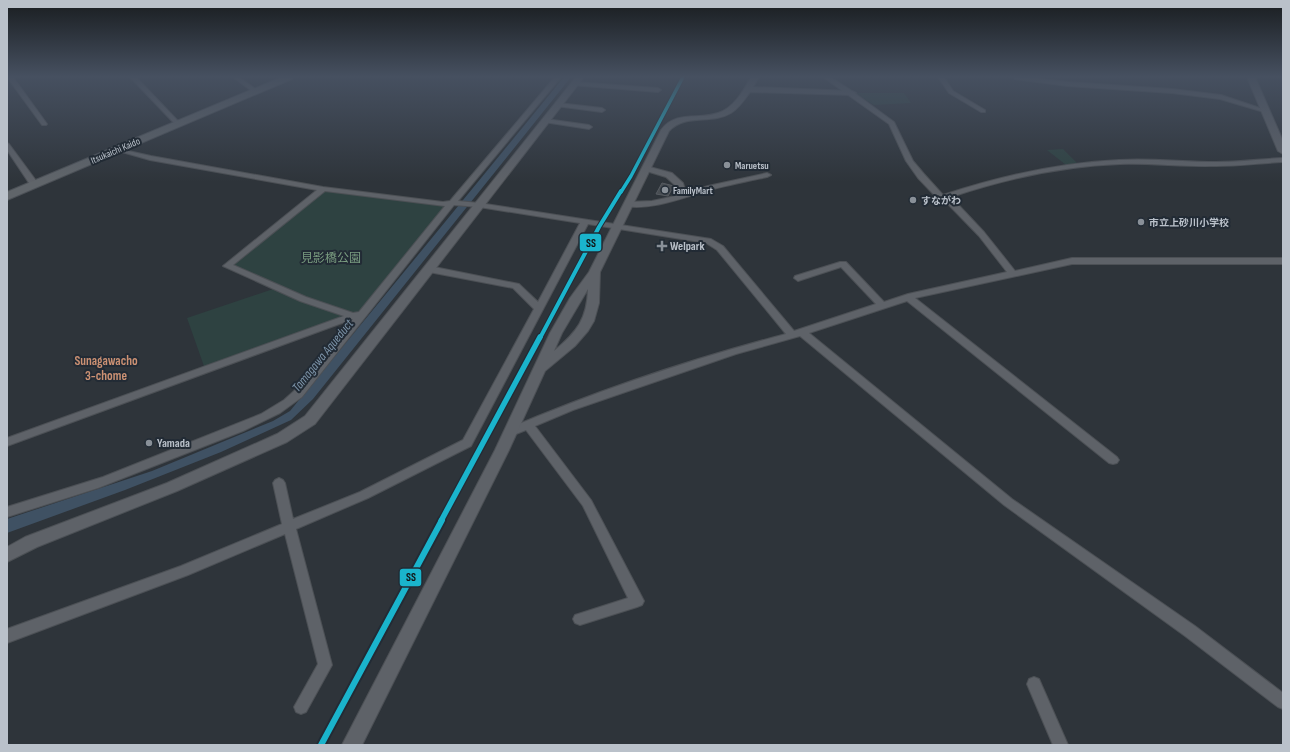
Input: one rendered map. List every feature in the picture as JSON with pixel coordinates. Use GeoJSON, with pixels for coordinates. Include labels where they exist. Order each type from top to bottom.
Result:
{"type":"FeatureCollection","features":[{"type":"Feature","properties":{"kind":"main road","name":"Itsukaichi Kaido"},"geometry":{"type":"LineString","coordinates":[[7,196],[205,112]]}},
{"type":"Feature","properties":{"kind":"street"},"geometry":{"type":"LineString","coordinates":[[35,112],[44,124]]}},
{"type":"Feature","properties":{"kind":"street"},"geometry":{"type":"LineString","coordinates":[[166,112],[179,123]]}},
{"type":"Feature","properties":{"kind":"street"},"geometry":{"type":"LineString","coordinates":[[7,512],[94,485],[251,423],[280,408],[298,394],[358,316],[455,203],[529,112]]}},
{"type":"Feature","properties":{"kind":"street"},"geometry":{"type":"LineString","coordinates":[[7,555],[31,542],[172,488],[282,438],[310,420],[321,408],[477,206],[553,112]]}},
{"type":"Feature","properties":{"kind":"street"},"geometry":{"type":"LineString","coordinates":[[352,745],[511,432],[542,368],[544,358],[576,298],[594,272],[665,130],[669,125],[685,119],[713,117],[727,112]]}},
{"type":"Feature","properties":{"kind":"street"},"geometry":{"type":"LineString","coordinates":[[877,112],[892,123],[910,161],[921,176],[942,198],[980,185],[1052,169],[1082,165],[1120,162],[1218,164],[1283,160]]}},
{"type":"Feature","properties":{"kind":"street"},"geometry":{"type":"LineString","coordinates":[[1266,112],[1283,151]]}},
{"type":"Feature","properties":{"kind":"street"},"geometry":{"type":"LineString","coordinates":[[546,121],[589,126]]}},
{"type":"Feature","properties":{"kind":"street"},"geometry":{"type":"LineString","coordinates":[[7,145],[34,184]]}},
{"type":"Feature","properties":{"kind":"street"},"geometry":{"type":"LineString","coordinates":[[117,149],[150,158],[323,189],[443,204],[455,203],[477,206],[700,240],[715,244],[796,333],[1014,506],[1190,631],[1283,702]]}},
{"type":"Feature","properties":{"kind":"street"},"geometry":{"type":"LineString","coordinates":[[646,168],[669,175],[680,185],[684,196]]}},
{"type":"Feature","properties":{"kind":"street"},"geometry":{"type":"LineString","coordinates":[[628,204],[652,203],[684,196],[708,188],[767,175]]}},
{"type":"Feature","properties":{"kind":"street"},"geometry":{"type":"LineString","coordinates":[[323,189],[227,266],[303,299],[358,316]]}},
{"type":"Feature","properties":{"kind":"street"},"geometry":{"type":"LineString","coordinates":[[946,197],[990,242],[1012,274]]}},
{"type":"Feature","properties":{"kind":"street"},"geometry":{"type":"LineString","coordinates":[[7,636],[184,571],[289,527],[364,494],[467,443],[585,222]]}},
{"type":"Feature","properties":{"kind":"street"},"geometry":{"type":"LineString","coordinates":[[511,432],[569,407],[711,358],[796,333],[908,297],[1072,261],[1283,261]]}},
{"type":"Feature","properties":{"kind":"street"},"geometry":{"type":"LineString","coordinates":[[798,278],[843,264],[882,305]]}},
{"type":"Feature","properties":{"kind":"street"},"geometry":{"type":"LineString","coordinates":[[429,269],[516,286],[539,308]]}},
{"type":"Feature","properties":{"kind":"street"},"geometry":{"type":"LineString","coordinates":[[542,368],[560,352],[586,324],[591,313],[594,272]]}},
{"type":"Feature","properties":{"kind":"street"},"geometry":{"type":"LineString","coordinates":[[908,297],[1113,460]]}},
{"type":"Feature","properties":{"kind":"street"},"geometry":{"type":"LineString","coordinates":[[7,442],[358,316]]}},
{"type":"Feature","properties":{"kind":"street"},"geometry":{"type":"LineString","coordinates":[[527,424],[587,503],[637,601],[580,619]]}},
{"type":"Feature","properties":{"kind":"street"},"geometry":{"type":"LineString","coordinates":[[280,483],[289,527],[325,665],[301,707]]}},
{"type":"Feature","properties":{"kind":"street"},"geometry":{"type":"LineString","coordinates":[[1034,684],[1061,745]]}},
{"type":"Feature","properties":{"kind":"green space"},"geometry":{"type":"Polygon","coordinates":[[[1063,149],[1077,163],[1066,165],[1047,150],[1063,149]]]}},
{"type":"Feature","properties":{"kind":"green space","name":"見影橋公園"},"geometry":{"type":"Polygon","coordinates":[[[322,191],[453,205],[361,313],[205,369],[187,318],[279,287],[231,265],[322,191]]]}},
{"type":"Feature","properties":{"kind":"water"},"geometry":{"type":"Polygon","coordinates":[[[535,112],[543,112],[313,399],[291,420],[221,452],[125,490],[7,533],[7,519],[152,471],[273,421],[290,411],[535,112]]]}},
{"type":"Feature","properties":{"kind":"building","name":"FamilyMart"},"geometry":{"type":"Polygon","coordinates":[[[662,183],[674,186],[668,196],[656,194],[662,183]]]}},
{"type":"Feature","properties":{"kind":"transit line","name":"SS"},"geometry":{"type":"LineString","coordinates":[[321,745],[599,227],[631,176],[665,112]]}},
{"type":"Feature","properties":{"kind":"place","name":"Maruetsu"},"geometry":{"type":"Point","coordinates":[727,165]}},
{"type":"Feature","properties":{"kind":"place","name":"FamilyMart"},"geometry":{"type":"Point","coordinates":[665,190]}},
{"type":"Feature","properties":{"kind":"place","name":"すながわ"},"geometry":{"type":"Point","coordinates":[913,200]}},
{"type":"Feature","properties":{"kind":"place","name":"市立上砂川小学校"},"geometry":{"type":"Point","coordinates":[1141,222]}},
{"type":"Feature","properties":{"kind":"place","name":"Welpark"},"geometry":{"type":"Point","coordinates":[662,246]}},
{"type":"Feature","properties":{"kind":"place","name":"Yamada"},"geometry":{"type":"Point","coordinates":[149,443]}},
{"type":"Feature","properties":{"kind":"district","name":"Sunagawacho 3-chome"},"geometry":{"type":"Point","coordinates":[106,368]}},
{"type":"Feature","properties":{"kind":"water label","name":"Tamagawa Aqueduct"},"geometry":{"type":"Point","coordinates":[322,355]}}]}
